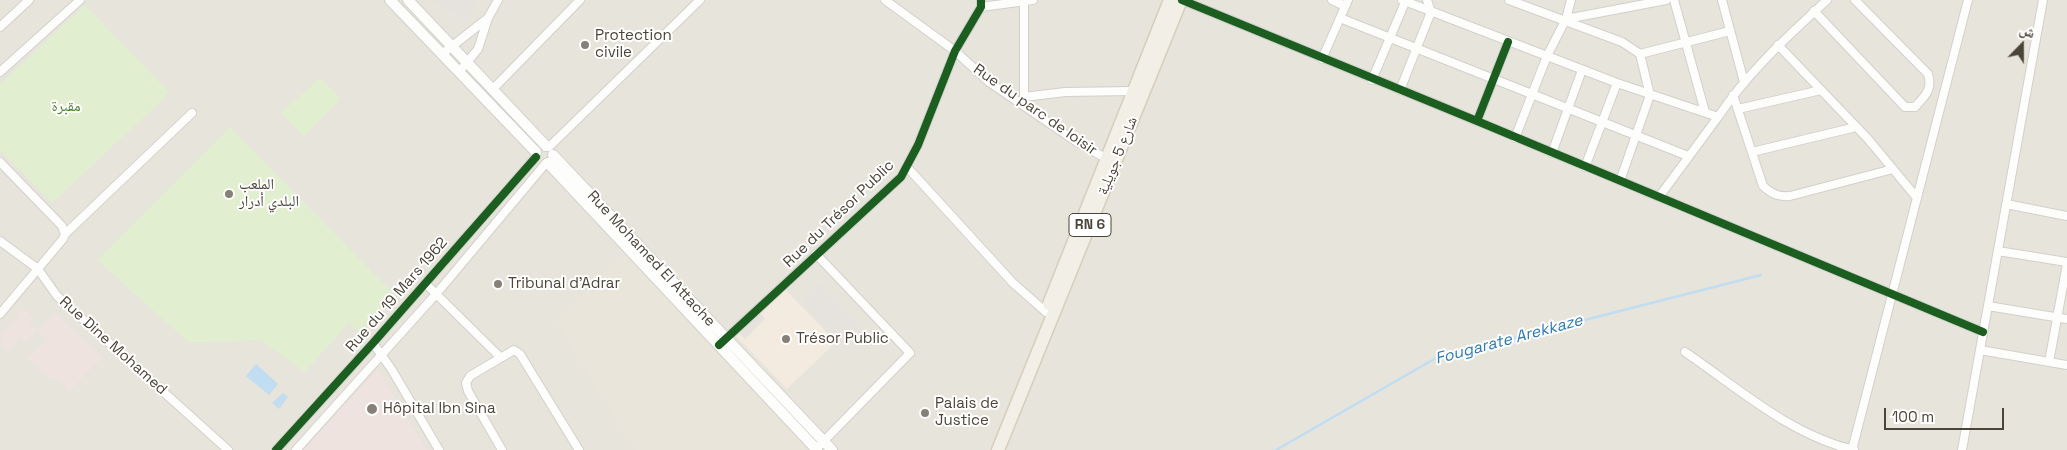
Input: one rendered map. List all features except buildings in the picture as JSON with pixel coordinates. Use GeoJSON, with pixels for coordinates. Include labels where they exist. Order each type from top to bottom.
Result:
{"type":"FeatureCollection","features":[{"type":"Feature","properties":{"kind":"main road","name":"شارع 5 جويلية"},"geometry":{"type":"LineString","coordinates":[[998,450],[1031,359],[1111,160],[1134,90],[1170,0]]}},
{"type":"Feature","properties":{"kind":"main road","name":"شارع 5 جويلية"},"geometry":{"type":"LineString","coordinates":[[990,450],[1031,359],[1046,312],[1181,0]]}},
{"type":"Feature","properties":{"kind":"street"},"geometry":{"type":"LineString","coordinates":[[0,27],[29,0]]}},
{"type":"Feature","properties":{"kind":"street"},"geometry":{"type":"LineString","coordinates":[[390,0],[511,127],[536,155],[539,162],[548,155],[538,148],[536,155]]}},
{"type":"Feature","properties":{"kind":"street","name":"Rue Mohamed El Attache"},"geometry":{"type":"LineString","coordinates":[[408,0],[521,119],[548,155],[819,447],[832,450]]}},
{"type":"Feature","properties":{"kind":"street"},"geometry":{"type":"LineString","coordinates":[[459,72],[478,49],[488,18],[498,0]]}},
{"type":"Feature","properties":{"kind":"street"},"geometry":{"type":"LineString","coordinates":[[493,89],[580,0]]}},
{"type":"Feature","properties":{"kind":"street","name":"Rue du 19 Mars 1962"},"geometry":{"type":"LineString","coordinates":[[296,450],[437,294],[548,155],[700,0]]}},
{"type":"Feature","properties":{"kind":"street","name":"Rue du parc de loisir"},"geometry":{"type":"LineString","coordinates":[[885,0],[955,51],[989,82],[1023,101],[1111,160]]}},
{"type":"Feature","properties":{"kind":"street"},"geometry":{"type":"LineString","coordinates":[[981,4],[1033,0]]}},
{"type":"Feature","properties":{"kind":"street"},"geometry":{"type":"LineString","coordinates":[[1181,0],[1198,4],[1372,80],[1983,332]]}},
{"type":"Feature","properties":{"kind":"street"},"geometry":{"type":"LineString","coordinates":[[1322,59],[1347,3],[1332,0]]}},
{"type":"Feature","properties":{"kind":"street"},"geometry":{"type":"LineString","coordinates":[[1372,80],[1405,0],[1431,12],[1582,70],[1718,117]]}},
{"type":"Feature","properties":{"kind":"street"},"geometry":{"type":"LineString","coordinates":[[1400,90],[1431,12],[1427,0]]}},
{"type":"Feature","properties":{"kind":"street"},"geometry":{"type":"LineString","coordinates":[[1509,0],[1622,42],[1640,54],[1650,95],[1620,181]]}},
{"type":"Feature","properties":{"kind":"street"},"geometry":{"type":"LineString","coordinates":[[1515,138],[1547,56],[1566,20],[1571,0]]}},
{"type":"Feature","properties":{"kind":"street"},"geometry":{"type":"LineString","coordinates":[[1566,20],[1666,0]]}},
{"type":"Feature","properties":{"kind":"street"},"geometry":{"type":"LineString","coordinates":[[1674,0],[1705,112]]}},
{"type":"Feature","properties":{"kind":"street"},"geometry":{"type":"LineString","coordinates":[[1722,0],[1744,82]]}},
{"type":"Feature","properties":{"kind":"street"},"geometry":{"type":"LineString","coordinates":[[1659,197],[1744,82],[1778,45],[1827,0]]}},
{"type":"Feature","properties":{"kind":"street"},"geometry":{"type":"LineString","coordinates":[[1814,12],[1905,107],[1910,109],[1915,107],[1926,95],[1930,87],[1928,74],[1856,0]]}},
{"type":"Feature","properties":{"kind":"street"},"geometry":{"type":"LineString","coordinates":[[1685,352],[1815,439],[1853,450],[1968,0]]}},
{"type":"Feature","properties":{"kind":"street"},"geometry":{"type":"LineString","coordinates":[[1962,450],[2043,0]]}},
{"type":"Feature","properties":{"kind":"street"},"geometry":{"type":"LineString","coordinates":[[0,72],[78,1]]}},
{"type":"Feature","properties":{"kind":"street"},"geometry":{"type":"LineString","coordinates":[[1024,2],[1023,101],[1072,92],[1134,90]]}},
{"type":"Feature","properties":{"kind":"street","name":"Rue du Trésor Public"},"geometry":{"type":"LineString","coordinates":[[722,342],[893,185],[907,167],[955,51],[981,4]]}},
{"type":"Feature","properties":{"kind":"street"},"geometry":{"type":"LineString","coordinates":[[442,54],[488,18]]}},
{"type":"Feature","properties":{"kind":"street"},"geometry":{"type":"LineString","coordinates":[[1340,18],[1688,156]]}},
{"type":"Feature","properties":{"kind":"street"},"geometry":{"type":"LineString","coordinates":[[1640,54],[1730,31]]}},
{"type":"Feature","properties":{"kind":"street"},"geometry":{"type":"LineString","coordinates":[[1477,122],[1508,42]]}},
{"type":"Feature","properties":{"kind":"street"},"geometry":{"type":"LineString","coordinates":[[1778,45],[1856,127],[1917,198]]}},
{"type":"Feature","properties":{"kind":"street"},"geometry":{"type":"LineString","coordinates":[[1552,153],[1582,70]]}},
{"type":"Feature","properties":{"kind":"street"},"geometry":{"type":"LineString","coordinates":[[1585,167],[1617,83]]}},
{"type":"Feature","properties":{"kind":"street"},"geometry":{"type":"LineString","coordinates":[[1738,109],[1821,90]]}},
{"type":"Feature","properties":{"kind":"street"},"geometry":{"type":"LineString","coordinates":[[1733,95],[1763,186],[1780,196],[1790,196],[1893,169]]}},
{"type":"Feature","properties":{"kind":"street"},"geometry":{"type":"LineString","coordinates":[[1,311],[63,239],[65,234],[192,112]]}},
{"type":"Feature","properties":{"kind":"street"},"geometry":{"type":"LineString","coordinates":[[511,127],[521,119]]}},
{"type":"Feature","properties":{"kind":"street"},"geometry":{"type":"LineString","coordinates":[[1752,152],[1856,127]]}},
{"type":"Feature","properties":{"kind":"street","name":"Rue du 19 Mars 1962"},"geometry":{"type":"LineString","coordinates":[[276,450],[373,344],[536,155]]}},
{"type":"Feature","properties":{"kind":"street"},"geometry":{"type":"LineString","coordinates":[[0,162],[62,226],[65,234]]}},
{"type":"Feature","properties":{"kind":"street"},"geometry":{"type":"LineString","coordinates":[[907,167],[1013,283],[1046,312]]}},
{"type":"Feature","properties":{"kind":"street"},"geometry":{"type":"LineString","coordinates":[[2006,204],[2067,216]]}},
{"type":"Feature","properties":{"kind":"street","name":"Rue Dine Mohamed"},"geometry":{"type":"LineString","coordinates":[[0,240],[38,269],[57,296],[228,450]]}},
{"type":"Feature","properties":{"kind":"street"},"geometry":{"type":"LineString","coordinates":[[1998,251],[2067,263],[2066,280],[2049,362]]}},
{"type":"Feature","properties":{"kind":"street"},"geometry":{"type":"LineString","coordinates":[[816,254],[910,353],[819,447]]}},
{"type":"Feature","properties":{"kind":"street"},"geometry":{"type":"LineString","coordinates":[[446,260],[457,270]]}},
{"type":"Feature","properties":{"kind":"street"},"geometry":{"type":"LineString","coordinates":[[425,283],[500,357]]}},
{"type":"Feature","properties":{"kind":"street"},"geometry":{"type":"LineString","coordinates":[[1988,306],[2067,319]]}},
{"type":"Feature","properties":{"kind":"street"},"geometry":{"type":"LineString","coordinates":[[373,344],[382,355],[439,450]]}},
{"type":"Feature","properties":{"kind":"street"},"geometry":{"type":"LineString","coordinates":[[1980,350],[2067,365]]}},
{"type":"Feature","properties":{"kind":"street"},"geometry":{"type":"LineString","coordinates":[[502,450],[468,391],[466,383],[470,376],[512,351],[519,352],[579,450]]}},
{"type":"Feature","properties":{"kind":"shaded area"},"geometry":{"type":"Polygon","coordinates":[[[0,0],[2067,0],[2067,450],[0,450],[0,0]]]}},
{"type":"Feature","properties":{"kind":"shaded area"},"geometry":{"type":"Polygon","coordinates":[[[432,0],[471,0],[476,4],[465,21],[432,0]]]}},
{"type":"Feature","properties":{"kind":"shaded area"},"geometry":{"type":"Polygon","coordinates":[[[624,253],[813,450],[634,450],[556,321],[624,253]]]}},
{"type":"Feature","properties":{"kind":"shaded area"},"geometry":{"type":"Polygon","coordinates":[[[820,284],[860,325],[841,344],[801,302],[820,284]]]}},
{"type":"Feature","properties":{"kind":"shaded area","name":"Trésor Public"},"geometry":{"type":"Polygon","coordinates":[[[785,289],[836,342],[787,389],[736,336],[785,289]]]}},
{"type":"Feature","properties":{"kind":"shaded area"},"geometry":{"type":"Polygon","coordinates":[[[26,310],[34,317],[29,323],[36,330],[26,341],[21,336],[8,352],[0,345],[2,339],[0,337],[18,316],[16,314],[19,311],[26,310]]]}},
{"type":"Feature","properties":{"kind":"shaded area"},"geometry":{"type":"Polygon","coordinates":[[[55,313],[102,358],[69,392],[55,376],[51,379],[28,359],[46,340],[38,331],[55,313]]]}},
{"type":"Feature","properties":{"kind":"shaded area"},"geometry":{"type":"Polygon","coordinates":[[[760,313],[765,319],[745,339],[739,333],[760,313]]]}},
{"type":"Feature","properties":{"kind":"shaded area","name":"Hôpital Ibn Sina"},"geometry":{"type":"Polygon","coordinates":[[[378,369],[427,450],[304,450],[378,369]]]}},
{"type":"Feature","properties":{"kind":"green space","name":"مقبرة"},"geometry":{"type":"Polygon","coordinates":[[[85,5],[170,93],[52,203],[0,150],[0,84],[85,5]]]}},
{"type":"Feature","properties":{"kind":"green space"},"geometry":{"type":"Polygon","coordinates":[[[320,78],[341,99],[304,137],[281,113],[320,78]]]}},
{"type":"Feature","properties":{"kind":"green space","name":"الملعب البلدي أدرار"},"geometry":{"type":"Polygon","coordinates":[[[230,127],[396,296],[360,333],[349,323],[305,372],[260,340],[189,343],[97,260],[230,127]]]}},
{"type":"Feature","properties":{"kind":"water"},"geometry":{"type":"Polygon","coordinates":[[[256,364],[278,384],[269,395],[246,376],[256,364]]]}},
{"type":"Feature","properties":{"kind":"water"},"geometry":{"type":"Polygon","coordinates":[[[283,393],[288,397],[279,409],[272,403],[283,393]]]}},
{"type":"Feature","properties":{"kind":"waterway","name":"Fougarate Arekkaze"},"geometry":{"type":"LineString","coordinates":[[1276,450],[1436,358],[1761,275]]}},
{"type":"Feature","properties":{"kind":"cycle path"},"geometry":{"type":"LineString","coordinates":[[719,345],[901,177],[918,145],[955,51],[981,7],[981,0]]}},
{"type":"Feature","properties":{"kind":"cycle path"},"geometry":{"type":"LineString","coordinates":[[1182,0],[1477,121],[1508,42]]}},
{"type":"Feature","properties":{"kind":"cycle path"},"geometry":{"type":"LineString","coordinates":[[1477,121],[1983,332]]}},
{"type":"Feature","properties":{"kind":"cycle path"},"geometry":{"type":"LineString","coordinates":[[276,450],[373,343],[536,157]]}},
{"type":"Feature","properties":{"kind":"place","name":"Protection civile"},"geometry":{"type":"Point","coordinates":[585,45]}},
{"type":"Feature","properties":{"kind":"place","name":"الملعب البلدي أدرار"},"geometry":{"type":"Point","coordinates":[229,194]}},
{"type":"Feature","properties":{"kind":"place","name":"Tribunal d'Adrar"},"geometry":{"type":"Point","coordinates":[498,284]}},
{"type":"Feature","properties":{"kind":"place","name":"Trésor Public"},"geometry":{"type":"Point","coordinates":[786,339]}},
{"type":"Feature","properties":{"kind":"place","name":"Hôpital Ibn Sina"},"geometry":{"type":"Point","coordinates":[372,409]}},
{"type":"Feature","properties":{"kind":"place","name":"Palais de Justice"},"geometry":{"type":"Point","coordinates":[925,413]}}]}
